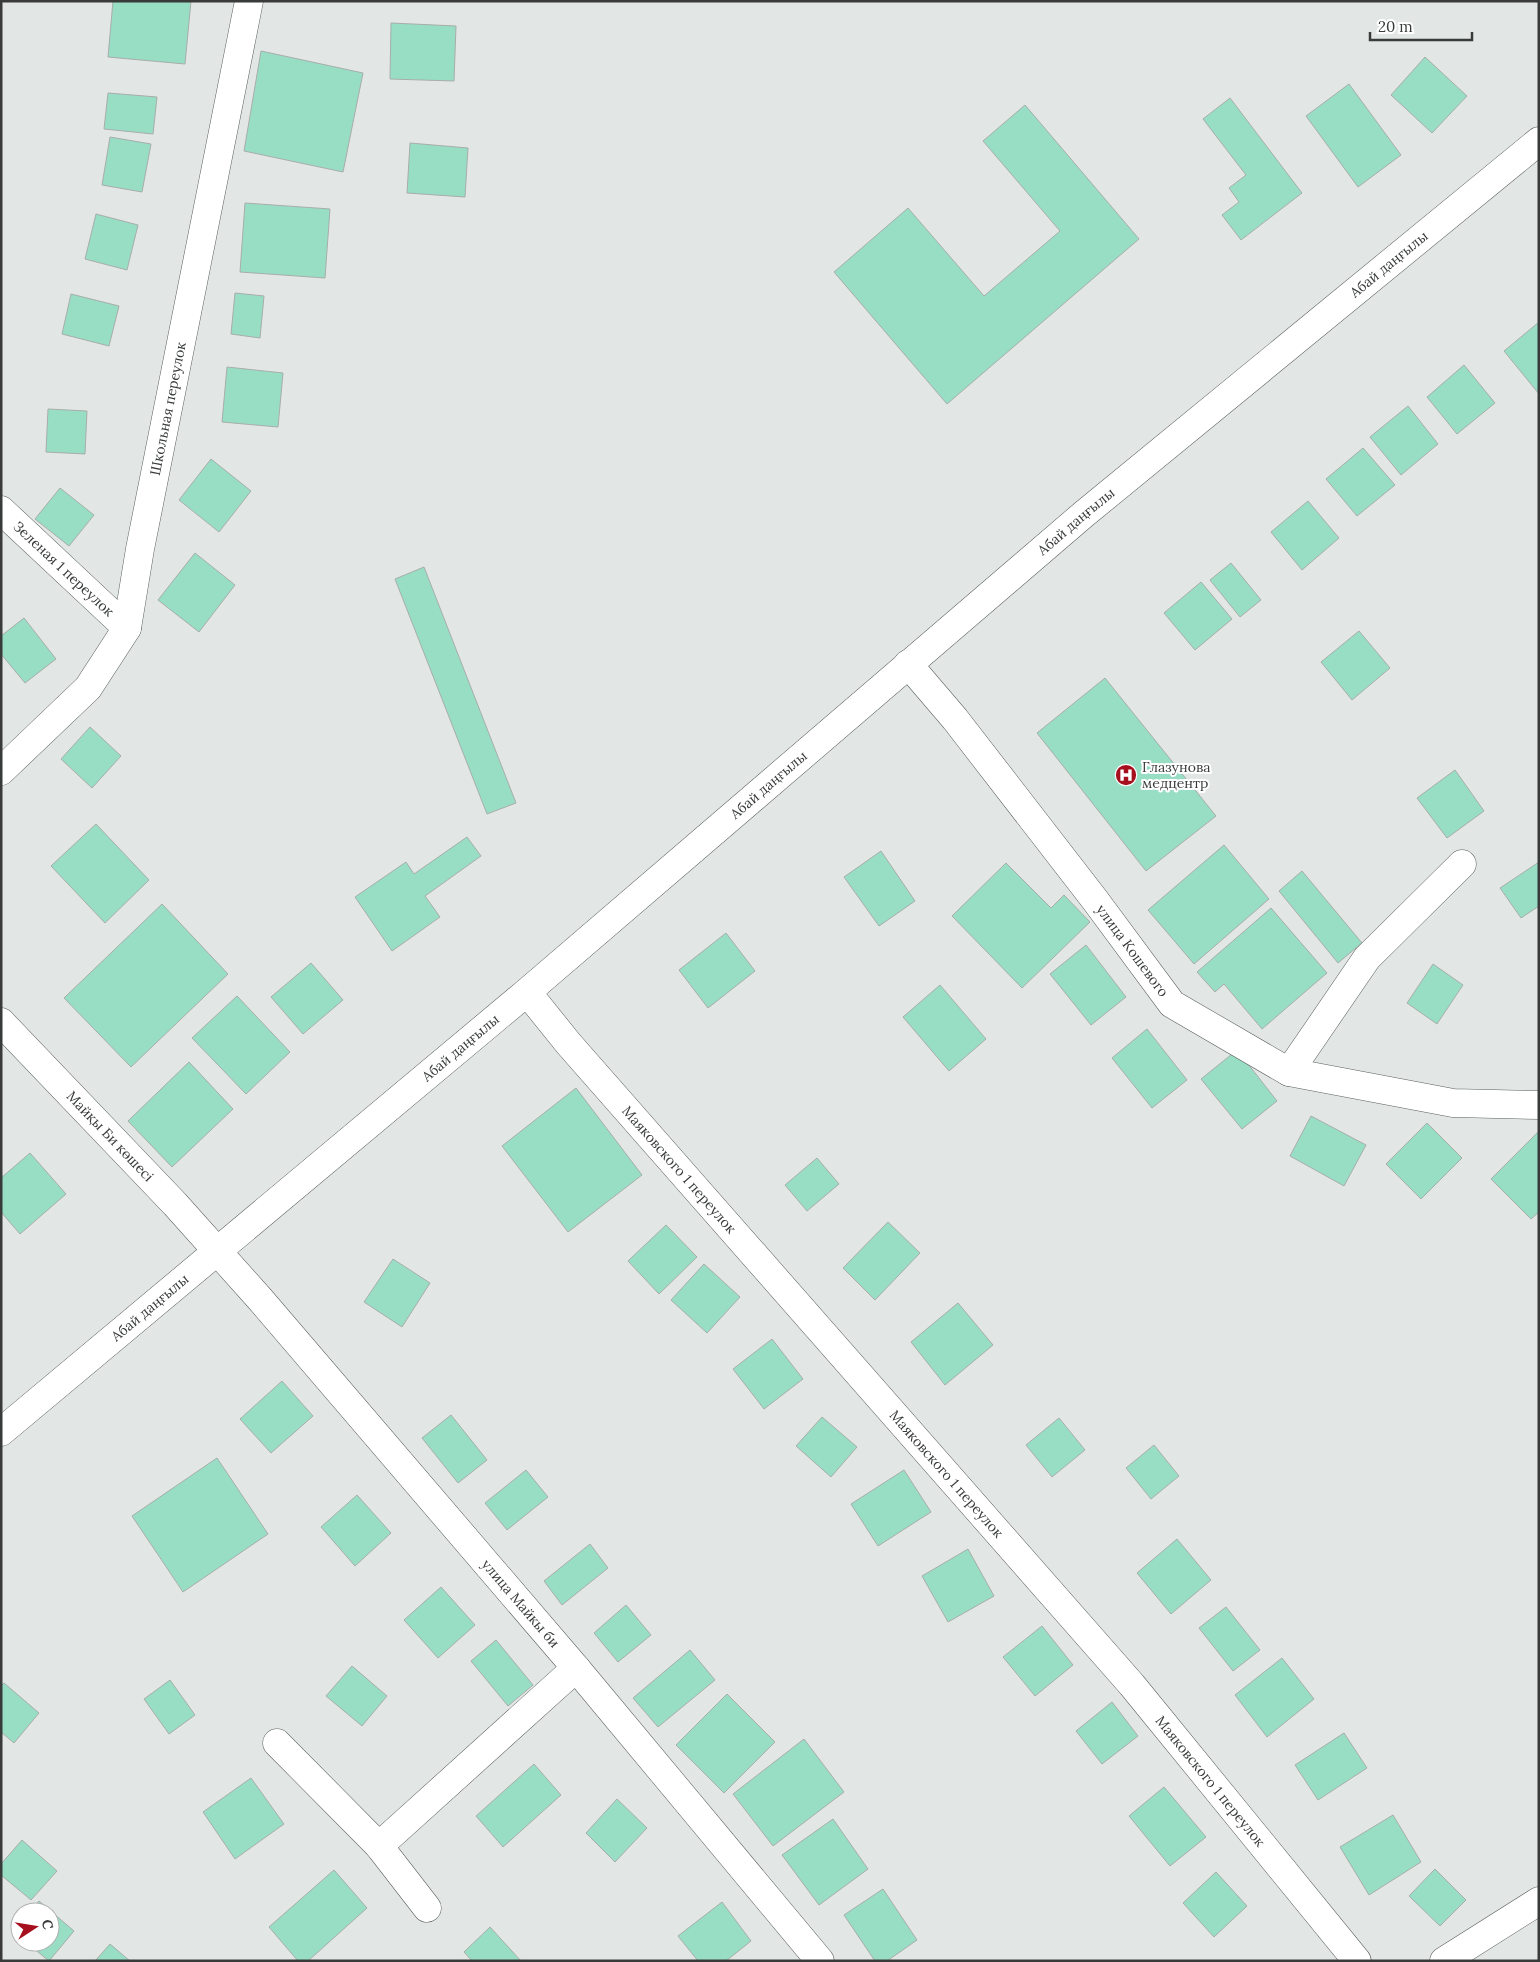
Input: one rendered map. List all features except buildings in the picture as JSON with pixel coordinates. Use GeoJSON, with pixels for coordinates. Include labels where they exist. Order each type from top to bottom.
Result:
{"type":"FeatureCollection","features":[{"type":"Feature","properties":{"kind":"street","name":"Школьная переулок"},"geometry":{"type":"LineString","coordinates":[[1,771],[88,688],[127,628],[140,549],[249,1]]}},
{"type":"Feature","properties":{"kind":"street","name":"Абай даңғылы"},"geometry":{"type":"LineString","coordinates":[[1,1432],[527,992],[1084,514],[1539,141]]}},
{"type":"Feature","properties":{"kind":"street","name":"Зеленая 1 переулок"},"geometry":{"type":"LineString","coordinates":[[1,510],[127,628]]}},
{"type":"Feature","properties":{"kind":"street","name":"улица Кошевого"},"geometry":{"type":"LineString","coordinates":[[908,664],[955,719],[1096,900],[1172,1004],[1289,1072],[1453,1103],[1539,1104]]}},
{"type":"Feature","properties":{"kind":"street"},"geometry":{"type":"LineString","coordinates":[[1289,1072],[1367,958],[1462,864]]}},
{"type":"Feature","properties":{"kind":"street","name":"Маяковского 1 переулок"},"geometry":{"type":"LineString","coordinates":[[527,992],[568,1043],[1132,1685],[1357,1961]]}},
{"type":"Feature","properties":{"kind":"street","name":"Майқы Би көшесі"},"geometry":{"type":"LineString","coordinates":[[1,1022],[175,1204],[217,1251]]}},
{"type":"Feature","properties":{"kind":"street","name":"улица Майкы би"},"geometry":{"type":"LineString","coordinates":[[217,1251],[576,1668],[820,1961]]}},
{"type":"Feature","properties":{"kind":"street"},"geometry":{"type":"LineString","coordinates":[[379,1846],[576,1668]]}},
{"type":"Feature","properties":{"kind":"street"},"geometry":{"type":"LineString","coordinates":[[277,1743],[379,1846],[426,1908]]}},
{"type":"Feature","properties":{"kind":"street"},"geometry":{"type":"LineString","coordinates":[[1444,1961],[1539,1900]]}},
{"type":"Feature","properties":{"kind":"place","name":"Глазунова медцентр"},"geometry":{"type":"Point","coordinates":[1126,775]}}]}
